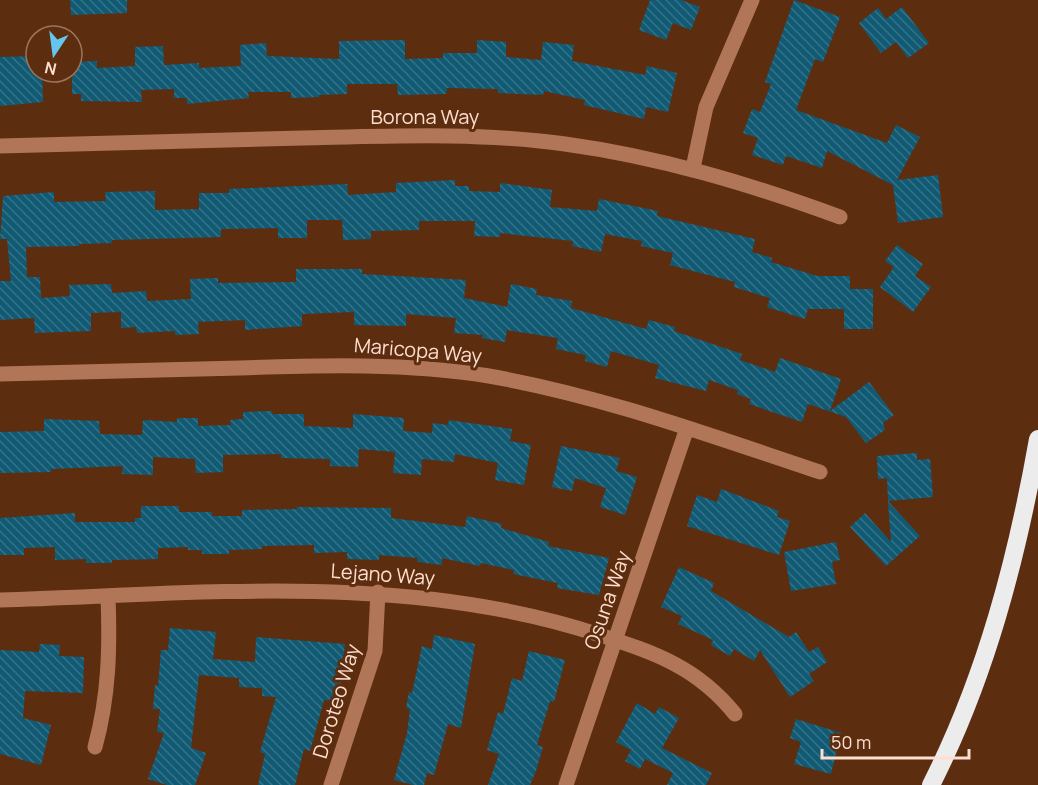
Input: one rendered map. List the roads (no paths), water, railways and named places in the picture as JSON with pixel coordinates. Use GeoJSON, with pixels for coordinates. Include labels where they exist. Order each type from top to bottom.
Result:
{"type":"FeatureCollection","features":[{"type":"Feature","properties":{"kind":"highway"},"geometry":{"type":"LineString","coordinates":[[931,785],[960,719],[990,640],[1027,504],[1038,439]]}},
{"type":"Feature","properties":{"kind":"street"},"geometry":{"type":"LineString","coordinates":[[693,168],[706,107],[752,0]]}},
{"type":"Feature","properties":{"kind":"street","name":"Borona Way"},"geometry":{"type":"LineString","coordinates":[[0,146],[440,135],[563,144],[693,168],[768,190],[840,217]]}},
{"type":"Feature","properties":{"kind":"street","name":"Maricopa Way"},"geometry":{"type":"LineString","coordinates":[[0,374],[349,365],[418,368],[487,376],[555,389],[687,428],[820,472]]}},
{"type":"Feature","properties":{"kind":"street","name":"Osuna Way"},"geometry":{"type":"LineString","coordinates":[[566,785],[687,428]]}},
{"type":"Feature","properties":{"kind":"street","name":"Lejano Way"},"geometry":{"type":"LineString","coordinates":[[0,600],[336,590],[444,599],[505,609],[615,640],[665,657],[691,671],[714,689],[735,714]]}},
{"type":"Feature","properties":{"kind":"street","name":"Doroteo Way"},"geometry":{"type":"LineString","coordinates":[[331,785],[375,651],[378,592]]}},
{"type":"Feature","properties":{"kind":"street"},"geometry":{"type":"LineString","coordinates":[[94,747],[107,695],[110,648],[108,596]]}}]}
